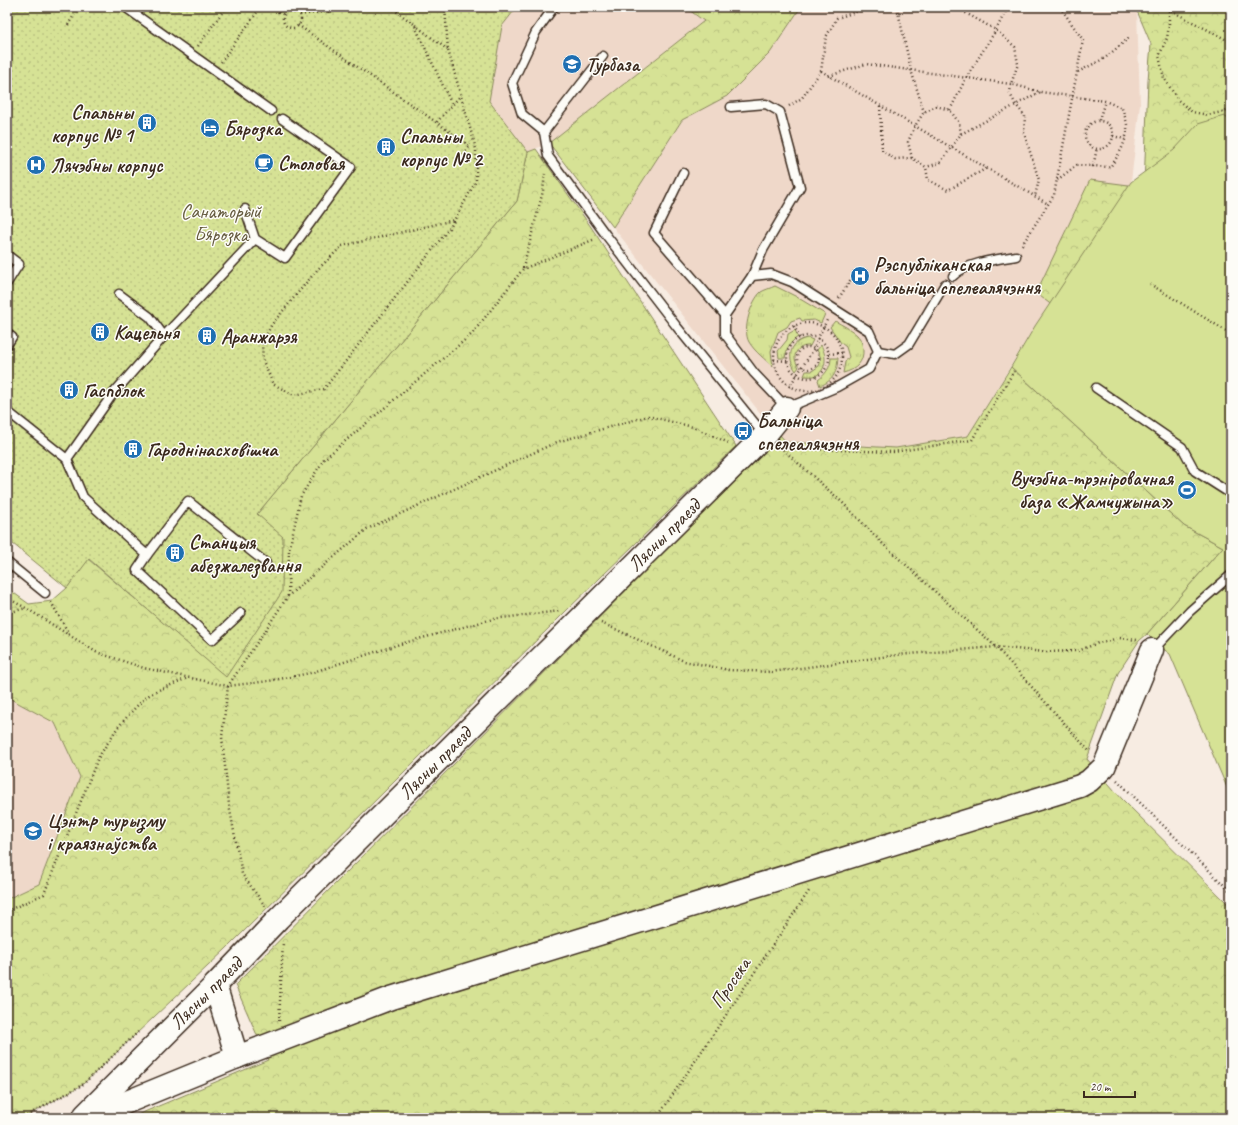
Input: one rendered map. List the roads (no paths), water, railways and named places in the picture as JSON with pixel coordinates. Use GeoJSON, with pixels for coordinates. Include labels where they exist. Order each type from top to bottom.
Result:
{"type":"FeatureCollection","features":[{"type":"Feature","properties":{"kind":"street","name":"Лясны праезд"},"geometry":{"type":"LineString","coordinates":[[81,1118],[215,985],[278,919],[582,617],[773,441],[783,404]]}},
{"type":"Feature","properties":{"kind":"street"},"geometry":{"type":"LineString","coordinates":[[88,1118],[237,1057],[391,998],[1070,789],[1089,781],[1104,767],[1146,646]]}},
{"type":"Feature","properties":{"kind":"street"},"geometry":{"type":"LineString","coordinates":[[215,985],[237,1057]]}},
{"type":"Feature","properties":{"kind":"lane"},"geometry":{"type":"LineString","coordinates":[[125,7],[271,111]]}},
{"type":"Feature","properties":{"kind":"lane"},"geometry":{"type":"LineString","coordinates":[[554,7],[536,32],[512,83],[522,114],[544,132],[548,156],[606,235],[742,408],[757,426],[773,441]]}},
{"type":"Feature","properties":{"kind":"lane"},"geometry":{"type":"LineString","coordinates":[[544,132],[603,56]]}},
{"type":"Feature","properties":{"kind":"lane"},"geometry":{"type":"LineString","coordinates":[[731,107],[766,104],[780,112],[800,187],[763,250],[752,276],[725,315],[725,334],[754,373],[783,404],[837,387],[869,369],[878,351]]}},
{"type":"Feature","properties":{"kind":"lane"},"geometry":{"type":"LineString","coordinates":[[245,209],[255,239],[285,258],[351,167],[282,119]]}},
{"type":"Feature","properties":{"kind":"lane"},"geometry":{"type":"LineString","coordinates":[[683,173],[654,234],[725,315]]}},
{"type":"Feature","properties":{"kind":"lane"},"geometry":{"type":"LineString","coordinates":[[67,460],[112,396],[164,336],[255,239]]}},
{"type":"Feature","properties":{"kind":"lane"},"geometry":{"type":"LineString","coordinates":[[7,255],[19,264],[7,283]]}},
{"type":"Feature","properties":{"kind":"lane"},"geometry":{"type":"LineString","coordinates":[[953,276],[958,270],[992,260],[1016,256]]}},
{"type":"Feature","properties":{"kind":"lane"},"geometry":{"type":"LineString","coordinates":[[752,276],[771,274],[792,282],[869,331],[878,351]]}},
{"type":"Feature","properties":{"kind":"lane"},"geometry":{"type":"LineString","coordinates":[[878,351],[895,354],[909,344],[945,284]]}},
{"type":"Feature","properties":{"kind":"lane"},"geometry":{"type":"LineString","coordinates":[[119,294],[150,318],[164,336]]}},
{"type":"Feature","properties":{"kind":"lane"},"geometry":{"type":"LineString","coordinates":[[7,333],[12,337],[7,345]]}},
{"type":"Feature","properties":{"kind":"lane"},"geometry":{"type":"LineString","coordinates":[[1096,388],[1182,447],[1195,471],[1231,494]]}},
{"type":"Feature","properties":{"kind":"lane"},"geometry":{"type":"LineString","coordinates":[[7,411],[67,460],[83,497],[147,556]]}},
{"type":"Feature","properties":{"kind":"lane"},"geometry":{"type":"LineString","coordinates":[[241,613],[212,640],[137,570],[188,501],[266,564]]}},
{"type":"Feature","properties":{"kind":"lane"},"geometry":{"type":"LineString","coordinates":[[7,562],[45,593]]}},
{"type":"Feature","properties":{"kind":"lane"},"geometry":{"type":"LineString","coordinates":[[1146,646],[1190,612],[1231,575]]}},
{"type":"Feature","properties":{"kind":"place","name":"Турбаза"},"geometry":{"type":"Point","coordinates":[572,64]}},
{"type":"Feature","properties":{"kind":"place","name":"Спальны корпус № 1"},"geometry":{"type":"Point","coordinates":[147,123]}},
{"type":"Feature","properties":{"kind":"place","name":"Бярозка"},"geometry":{"type":"Point","coordinates":[210,128]}},
{"type":"Feature","properties":{"kind":"place","name":"Спальны корпус № 2"},"geometry":{"type":"Point","coordinates":[386,147]}},
{"type":"Feature","properties":{"kind":"place","name":"Столовая"},"geometry":{"type":"Point","coordinates":[264,163]}},
{"type":"Feature","properties":{"kind":"place","name":"Лячэбны корпус"},"geometry":{"type":"Point","coordinates":[36,165]}},
{"type":"Feature","properties":{"kind":"place","name":"Рэспубліканская бальніца спелеалячэння"},"geometry":{"type":"Point","coordinates":[860,276]}},
{"type":"Feature","properties":{"kind":"place","name":"Кацельня"},"geometry":{"type":"Point","coordinates":[100,332]}},
{"type":"Feature","properties":{"kind":"place","name":"Аранжарэя"},"geometry":{"type":"Point","coordinates":[207,336]}},
{"type":"Feature","properties":{"kind":"place","name":"Гаспблок"},"geometry":{"type":"Point","coordinates":[69,390]}},
{"type":"Feature","properties":{"kind":"place","name":"Бальніца спелеалячэння"},"geometry":{"type":"Point","coordinates":[743,431]}},
{"type":"Feature","properties":{"kind":"place","name":"Гароднінасховішча"},"geometry":{"type":"Point","coordinates":[133,449]}},
{"type":"Feature","properties":{"kind":"place","name":"Вучэбна-трэніровачная база «Жамчужына»"},"geometry":{"type":"Point","coordinates":[1187,490]}},
{"type":"Feature","properties":{"kind":"place","name":"Станцыя абезжалезвання"},"geometry":{"type":"Point","coordinates":[175,553]}},
{"type":"Feature","properties":{"kind":"place","name":"Цэнтр турызму і краязнаўства"},"geometry":{"type":"Point","coordinates":[33,831]}},
{"type":"Feature","properties":{"kind":"park label","name":"Санаторый Бярозка"},"geometry":{"type":"Point","coordinates":[221,222]}}]}
